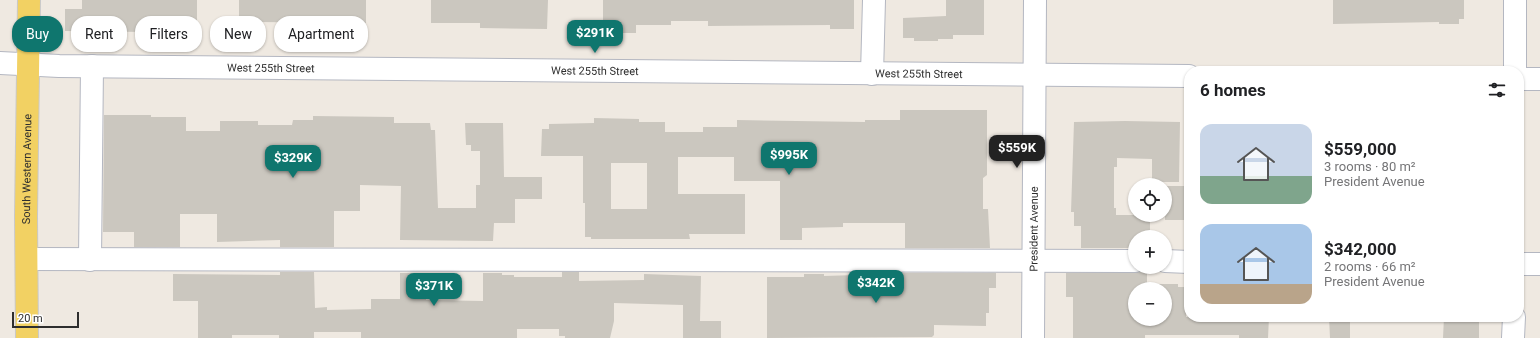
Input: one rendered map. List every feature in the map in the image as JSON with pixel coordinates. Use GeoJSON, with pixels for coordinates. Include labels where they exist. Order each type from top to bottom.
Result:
{"type":"FeatureCollection","features":[{"type":"Feature","properties":{"kind":"main road","name":"South Western Avenue"},"geometry":{"type":"LineString","coordinates":[[27,338],[28,259],[26,216],[29,0]]}},
{"type":"Feature","properties":{"kind":"street"},"geometry":{"type":"LineString","coordinates":[[872,74],[874,0]]}},
{"type":"Feature","properties":{"kind":"street","name":"President Avenue"},"geometry":{"type":"LineString","coordinates":[[1033,338],[1035,0]]}},
{"type":"Feature","properties":{"kind":"street"},"geometry":{"type":"LineString","coordinates":[[1515,0],[1516,66]]}},
{"type":"Feature","properties":{"kind":"street","name":"West 255th Street"},"geometry":{"type":"LineString","coordinates":[[0,63],[29,66],[1184,76]]}},
{"type":"Feature","properties":{"kind":"street"},"geometry":{"type":"LineString","coordinates":[[90,260],[92,66]]}},
{"type":"Feature","properties":{"kind":"street"},"geometry":{"type":"LineString","coordinates":[[1524,79],[1540,78]]}},
{"type":"Feature","properties":{"kind":"street"},"geometry":{"type":"LineString","coordinates":[[28,259],[1128,261]]}},
{"type":"Feature","properties":{"kind":"street"},"geometry":{"type":"LineString","coordinates":[[1172,261],[1184,262]]}},
{"type":"Feature","properties":{"kind":"street"},"geometry":{"type":"LineString","coordinates":[[1524,264],[1540,264]]}},
{"type":"Feature","properties":{"kind":"street"},"geometry":{"type":"LineString","coordinates":[[1514,322],[1514,338]]}},
{"type":"Feature","properties":{"kind":"building"},"geometry":{"type":"Polygon","coordinates":[[[82,0],[197,0],[197,16],[135,16],[135,32],[127,32],[127,16],[71,16],[71,31],[65,31],[65,9],[82,9],[82,0]]]}},
{"type":"Feature","properties":{"kind":"building"},"geometry":{"type":"Polygon","coordinates":[[[239,0],[366,0],[366,16],[274,16],[274,22],[266,22],[266,16],[239,16],[239,0]]]}},
{"type":"Feature","properties":{"kind":"building"},"geometry":{"type":"Polygon","coordinates":[[[431,0],[548,0],[547,29],[480,28],[480,23],[431,23],[431,0]]]}},
{"type":"Feature","properties":{"kind":"building"},"geometry":{"type":"Polygon","coordinates":[[[603,0],[854,0],[854,29],[830,29],[830,25],[708,26],[708,21],[671,21],[671,25],[636,25],[636,33],[620,33],[619,39],[603,39],[603,0]]]}},
{"type":"Feature","properties":{"kind":"building"},"geometry":{"type":"Polygon","coordinates":[[[946,0],[984,0],[984,35],[953,35],[953,39],[938,39],[938,41],[914,41],[914,38],[903,38],[903,18],[946,16],[946,0]]]}},
{"type":"Feature","properties":{"kind":"building"},"geometry":{"type":"Polygon","coordinates":[[[1333,0],[1464,0],[1464,19],[1459,19],[1459,24],[1439,24],[1439,22],[1333,24],[1333,0]]]}},
{"type":"Feature","properties":{"kind":"building"},"geometry":{"type":"Polygon","coordinates":[[[900,110],[987,110],[987,175],[983,178],[983,209],[988,209],[990,248],[905,248],[905,223],[843,223],[843,227],[802,228],[802,240],[780,240],[780,181],[734,181],[734,157],[678,157],[678,194],[745,194],[745,234],[689,234],[690,239],[591,239],[591,237],[585,237],[583,156],[541,156],[542,129],[549,129],[549,124],[594,123],[594,118],[639,119],[639,122],[665,122],[665,132],[703,132],[703,127],[737,127],[737,120],[865,122],[865,120],[900,120],[900,110]],[[611,163],[611,209],[647,209],[647,163],[611,163]]]}},
{"type":"Feature","properties":{"kind":"building"},"geometry":{"type":"Polygon","coordinates":[[[104,115],[186,117],[186,131],[220,131],[220,121],[258,121],[258,125],[292,125],[293,120],[313,120],[313,116],[394,117],[394,123],[430,123],[431,130],[435,130],[438,208],[476,208],[476,185],[480,185],[480,151],[471,151],[471,145],[466,145],[465,123],[503,123],[504,177],[542,177],[542,199],[515,199],[515,223],[494,223],[493,241],[400,240],[401,186],[360,185],[360,211],[334,211],[334,247],[280,247],[280,240],[217,242],[217,214],[180,214],[180,247],[134,247],[134,232],[103,232],[104,115]]]}},
{"type":"Feature","properties":{"kind":"building"},"geometry":{"type":"Polygon","coordinates":[[[1074,122],[1180,122],[1179,182],[1172,182],[1172,178],[1152,178],[1152,159],[1117,158],[1117,167],[1114,167],[1114,208],[1116,208],[1116,215],[1128,215],[1128,222],[1150,222],[1150,230],[1128,230],[1128,248],[1081,248],[1081,226],[1074,226],[1074,212],[1071,212],[1074,122]]]}},
{"type":"Feature","properties":{"kind":"building"},"geometry":{"type":"Polygon","coordinates":[[[1172,186],[1184,186],[1184,220],[1172,220],[1172,186]]]}},
{"type":"Feature","properties":{"kind":"building"},"geometry":{"type":"Polygon","coordinates":[[[280,272],[314,272],[315,308],[327,307],[327,310],[371,309],[371,299],[400,299],[400,273],[426,273],[426,300],[483,301],[483,273],[502,273],[502,275],[514,275],[514,277],[562,277],[562,272],[579,272],[579,281],[644,280],[644,274],[701,276],[700,321],[721,321],[721,338],[683,338],[683,305],[614,303],[614,321],[610,338],[565,338],[565,336],[559,336],[559,329],[517,329],[517,338],[361,338],[361,332],[314,332],[314,338],[279,338],[279,335],[232,335],[232,338],[198,338],[198,301],[173,301],[173,274],[280,275],[280,272]]]}},
{"type":"Feature","properties":{"kind":"building"},"geometry":{"type":"Polygon","coordinates":[[[1128,272],[1128,274],[1147,274],[1147,282],[1128,282],[1128,326],[1172,326],[1172,284],[1178,284],[1178,287],[1184,287],[1184,322],[1269,322],[1268,338],[1239,338],[1239,335],[1145,335],[1145,338],[1073,338],[1073,297],[1066,297],[1066,273],[1128,272]]]}},
{"type":"Feature","properties":{"kind":"building"},"geometry":{"type":"Polygon","coordinates":[[[856,273],[996,273],[996,288],[989,288],[989,313],[986,313],[986,326],[934,325],[934,335],[932,337],[767,338],[767,277],[804,277],[804,274],[824,274],[824,276],[856,275],[856,273]]]}},
{"type":"Feature","properties":{"kind":"building"},"geometry":{"type":"Polygon","coordinates":[[[1329,322],[1350,322],[1350,338],[1330,338],[1329,322]]]}},
{"type":"Feature","properties":{"kind":"building"},"geometry":{"type":"Polygon","coordinates":[[[1444,322],[1479,322],[1479,338],[1443,338],[1444,322]]]}}]}
